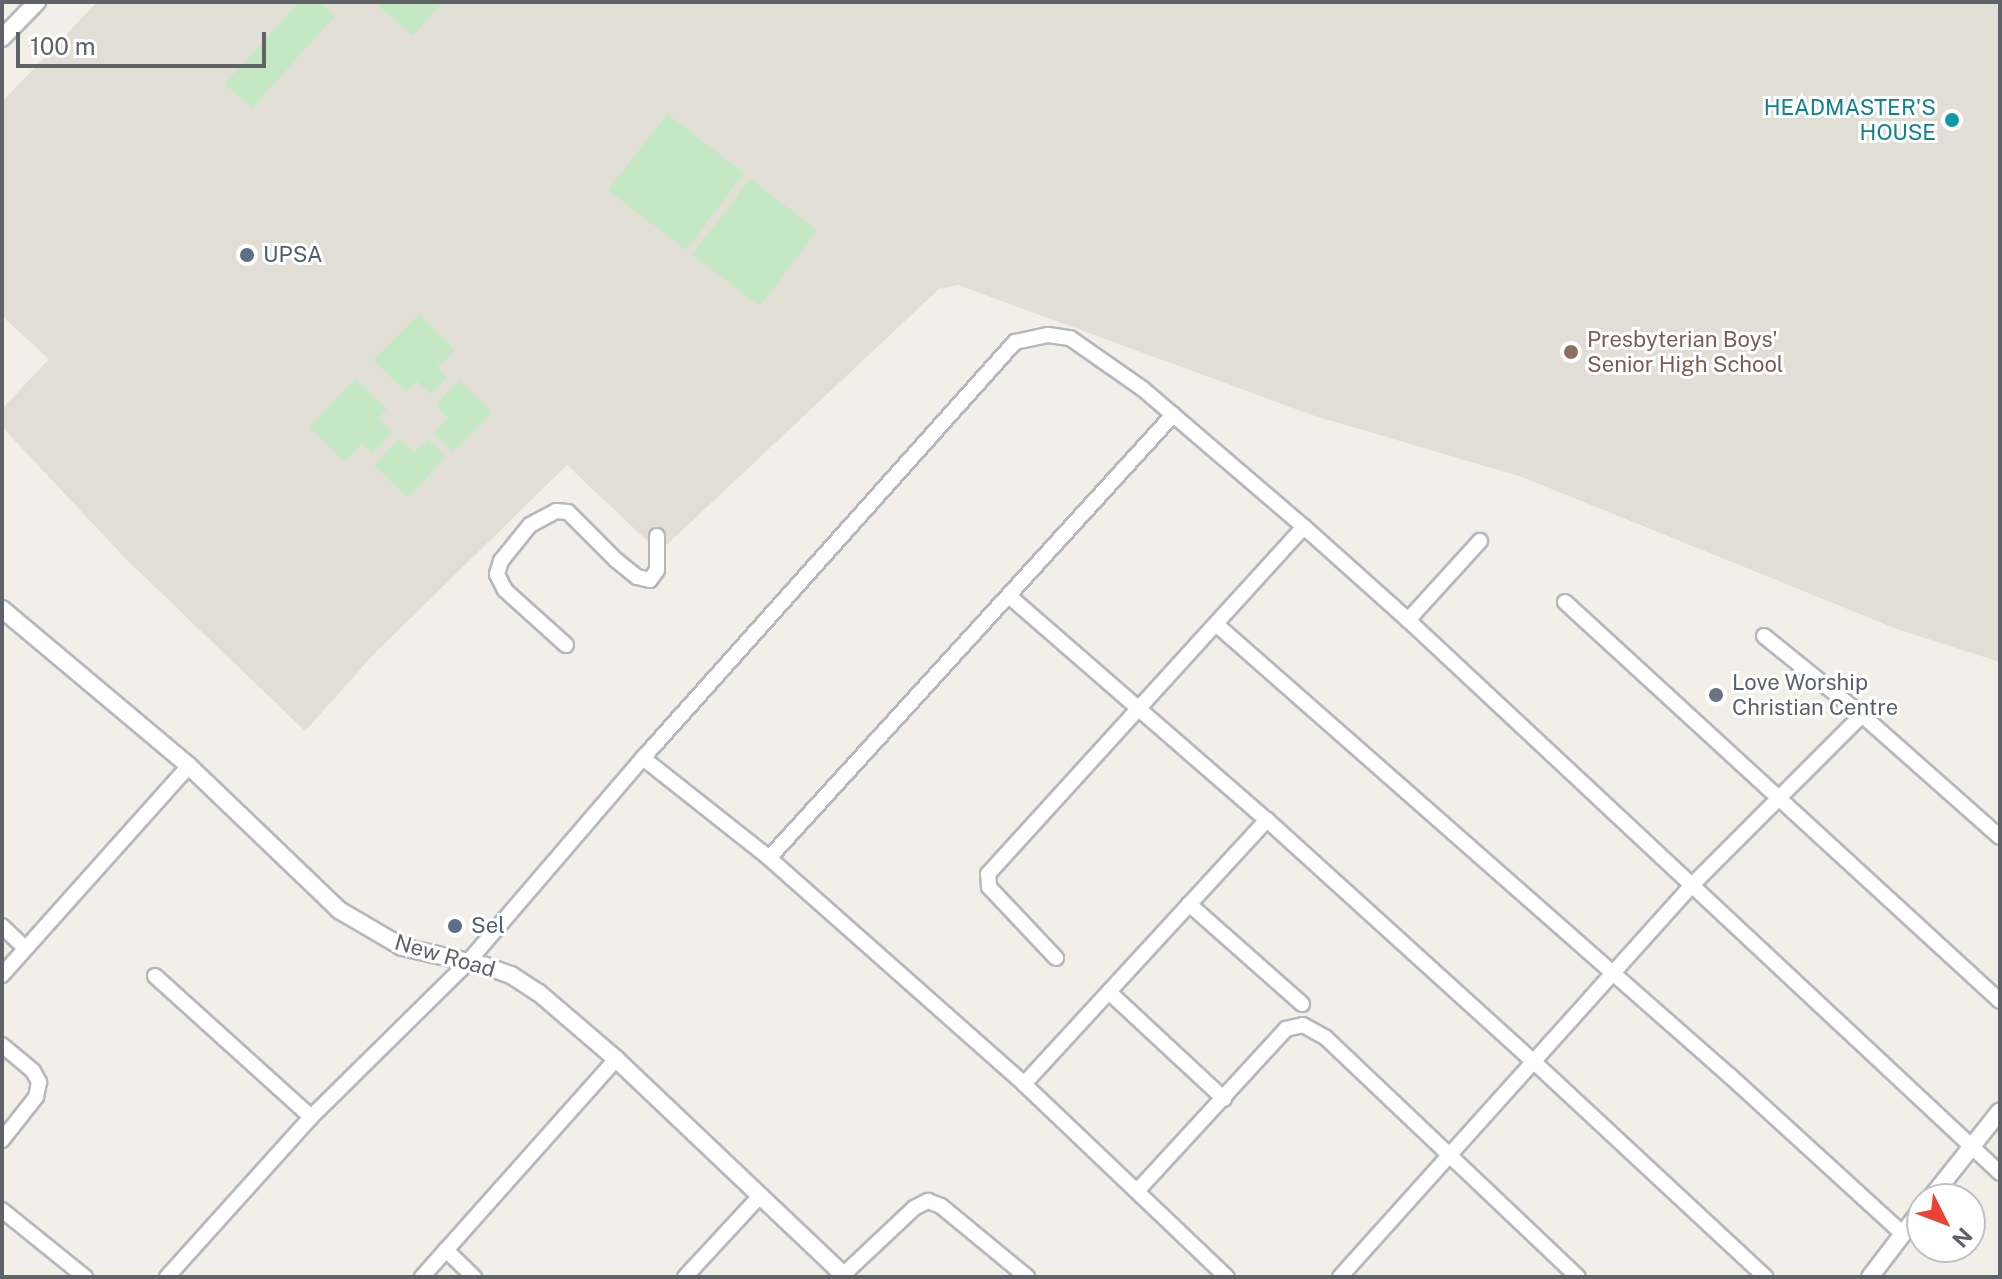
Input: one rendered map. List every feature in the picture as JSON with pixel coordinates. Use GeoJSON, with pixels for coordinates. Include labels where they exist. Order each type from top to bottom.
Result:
{"type":"FeatureCollection","features":[{"type":"Feature","properties":{"kind":"street"},"geometry":{"type":"LineString","coordinates":[[2,38],[37,2]]}},
{"type":"Feature","properties":{"kind":"street"},"geometry":{"type":"LineString","coordinates":[[167,1277],[311,1117],[468,962],[643,758],[1015,342],[1029,337],[1070,338],[1173,415],[1304,527],[1693,884],[2000,1173]]}},
{"type":"Feature","properties":{"kind":"street"},"geometry":{"type":"LineString","coordinates":[[769,858],[1173,415]]}},
{"type":"Feature","properties":{"kind":"street"},"geometry":{"type":"LineString","coordinates":[[566,645],[505,590],[497,574],[501,561],[530,525],[556,511],[568,512],[616,560],[637,577],[650,580],[657,570],[657,536]]}},
{"type":"Feature","properties":{"kind":"street"},"geometry":{"type":"LineString","coordinates":[[1056,958],[989,887],[988,874],[1304,527]]}},
{"type":"Feature","properties":{"kind":"street"},"geometry":{"type":"LineString","coordinates":[[1408,620],[1480,541]]}},
{"type":"Feature","properties":{"kind":"street"},"geometry":{"type":"LineString","coordinates":[[1009,596],[1267,820],[1765,1277]]}},
{"type":"Feature","properties":{"kind":"street"},"geometry":{"type":"LineString","coordinates":[[1565,602],[2000,1001]]}},
{"type":"Feature","properties":{"kind":"street","name":"New Road"},"geometry":{"type":"LineString","coordinates":[[2,609],[189,766],[339,910],[402,947],[511,975],[539,993],[616,1059],[844,1276]]}},
{"type":"Feature","properties":{"kind":"street"},"geometry":{"type":"LineString","coordinates":[[1217,625],[1612,972],[1903,1234]]}},
{"type":"Feature","properties":{"kind":"street"},"geometry":{"type":"LineString","coordinates":[[1764,636],[1862,715],[2000,837]]}},
{"type":"Feature","properties":{"kind":"street"},"geometry":{"type":"LineString","coordinates":[[1340,1277],[1693,884],[1862,715]]}},
{"type":"Feature","properties":{"kind":"street"},"geometry":{"type":"LineString","coordinates":[[643,758],[769,858],[1024,1084],[1227,1277]]}},
{"type":"Feature","properties":{"kind":"street"},"geometry":{"type":"LineString","coordinates":[[2,975],[189,766]]}},
{"type":"Feature","properties":{"kind":"street"},"geometry":{"type":"LineString","coordinates":[[1024,1084],[1267,820]]}},
{"type":"Feature","properties":{"kind":"street"},"geometry":{"type":"LineString","coordinates":[[1189,904],[1302,1004]]}},
{"type":"Feature","properties":{"kind":"street"},"geometry":{"type":"LineString","coordinates":[[2,926],[25,948]]}},
{"type":"Feature","properties":{"kind":"street"},"geometry":{"type":"LineString","coordinates":[[155,976],[311,1117]]}},
{"type":"Feature","properties":{"kind":"street"},"geometry":{"type":"LineString","coordinates":[[1109,992],[1224,1099]]}},
{"type":"Feature","properties":{"kind":"street"},"geometry":{"type":"LineString","coordinates":[[1138,1190],[1286,1029],[1303,1025],[1326,1038],[1449,1158],[1578,1277]]}},
{"type":"Feature","properties":{"kind":"street"},"geometry":{"type":"LineString","coordinates":[[2,1045],[33,1071],[39,1082],[36,1097],[2,1140]]}},
{"type":"Feature","properties":{"kind":"street"},"geometry":{"type":"LineString","coordinates":[[422,1277],[616,1059]]}},
{"type":"Feature","properties":{"kind":"street"},"geometry":{"type":"LineString","coordinates":[[1942,1183],[2000,1111]]}},
{"type":"Feature","properties":{"kind":"street"},"geometry":{"type":"LineString","coordinates":[[685,1277],[760,1196]]}},
{"type":"Feature","properties":{"kind":"street"},"geometry":{"type":"LineString","coordinates":[[844,1276],[914,1208],[928,1201],[941,1206],[1027,1277]]}},
{"type":"Feature","properties":{"kind":"street"},"geometry":{"type":"LineString","coordinates":[[2,1210],[85,1277]]}},
{"type":"Feature","properties":{"kind":"street"},"geometry":{"type":"LineString","coordinates":[[1870,1277],[1906,1230]]}},
{"type":"Feature","properties":{"kind":"street"},"geometry":{"type":"LineString","coordinates":[[446,1250],[474,1277]]}},
{"type":"Feature","properties":{"kind":"shaded area"},"geometry":{"type":"Polygon","coordinates":[[[97,2],[2000,2],[2000,662],[1897,629],[1522,477],[1312,415],[958,285],[939,289],[659,552],[567,465],[373,655],[305,731],[127,560],[2,427],[2,409],[49,359],[2,316],[2,102],[97,2]]]}},
{"type":"Feature","properties":{"kind":"green space"},"geometry":{"type":"Polygon","coordinates":[[[299,2],[320,2],[335,16],[252,108],[225,84],[299,2]]]}},
{"type":"Feature","properties":{"kind":"green space"},"geometry":{"type":"Polygon","coordinates":[[[374,2],[443,2],[413,36],[374,2]]]}},
{"type":"Feature","properties":{"kind":"green space"},"geometry":{"type":"Polygon","coordinates":[[[667,114],[744,173],[686,250],[608,190],[667,114]]]}},
{"type":"Feature","properties":{"kind":"green space"},"geometry":{"type":"Polygon","coordinates":[[[750,179],[817,230],[760,306],[692,255],[750,179]]]}},
{"type":"Feature","properties":{"kind":"green space"},"geometry":{"type":"Polygon","coordinates":[[[419,314],[455,350],[437,367],[447,378],[431,394],[417,381],[406,392],[373,360],[419,314]]]}},
{"type":"Feature","properties":{"kind":"green space"},"geometry":{"type":"Polygon","coordinates":[[[355,379],[387,409],[378,418],[392,432],[373,453],[362,443],[345,461],[309,427],[355,379]]]}},
{"type":"Feature","properties":{"kind":"green space"},"geometry":{"type":"Polygon","coordinates":[[[459,380],[492,412],[453,452],[434,433],[448,418],[436,405],[459,380]]]}},
{"type":"Feature","properties":{"kind":"green space"},"geometry":{"type":"Polygon","coordinates":[[[399,439],[414,453],[428,440],[446,457],[407,497],[374,465],[399,439]]]}},
{"type":"Feature","properties":{"kind":"place","name":"HEADMASTER'S HOUSE"},"geometry":{"type":"Point","coordinates":[1952,120]}},
{"type":"Feature","properties":{"kind":"place","name":"UPSA"},"geometry":{"type":"Point","coordinates":[247,255]}},
{"type":"Feature","properties":{"kind":"place","name":"Presbyterian Boys' Senior High School"},"geometry":{"type":"Point","coordinates":[1571,352]}},
{"type":"Feature","properties":{"kind":"place","name":"Love Worship Christian Centre"},"geometry":{"type":"Point","coordinates":[1716,695]}},
{"type":"Feature","properties":{"kind":"place","name":"Sel"},"geometry":{"type":"Point","coordinates":[455,926]}}]}
